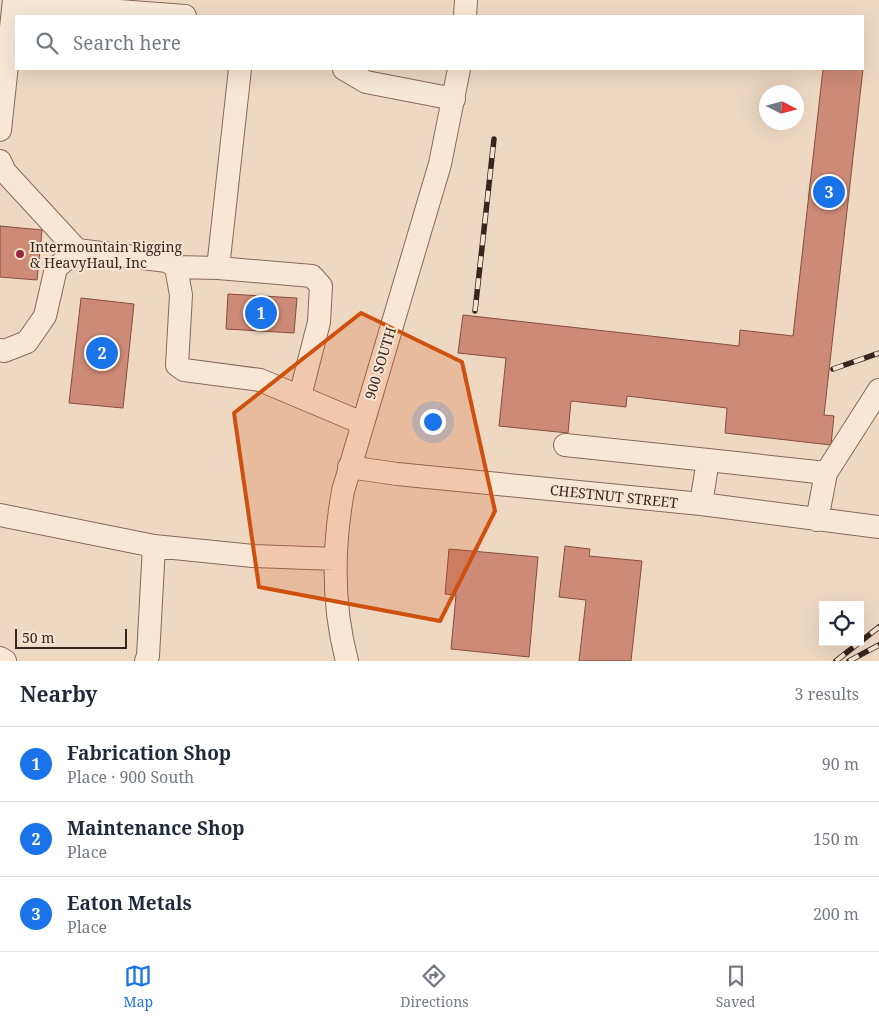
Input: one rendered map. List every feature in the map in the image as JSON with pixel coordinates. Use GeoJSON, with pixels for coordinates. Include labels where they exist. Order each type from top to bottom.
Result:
{"type":"FeatureCollection","features":[{"type":"Feature","properties":{"kind":"street"},"geometry":{"type":"LineString","coordinates":[[464,15],[466,0]]}},
{"type":"Feature","properties":{"kind":"street"},"geometry":{"type":"LineString","coordinates":[[0,130],[14,2],[173,15]]}},
{"type":"Feature","properties":{"kind":"street"},"geometry":{"type":"LineString","coordinates":[[218,268],[240,70]]}},
{"type":"Feature","properties":{"kind":"street"},"geometry":{"type":"LineString","coordinates":[[346,70],[366,82],[454,99]]}},
{"type":"Feature","properties":{"kind":"street","name":"900 SOUTH"},"geometry":{"type":"LineString","coordinates":[[347,661],[337,608],[335,559],[339,513],[349,467],[431,198],[459,70]]}},
{"type":"Feature","properties":{"kind":"street"},"geometry":{"type":"LineString","coordinates":[[0,161],[5,172],[77,250],[167,261],[176,267],[218,268],[312,276],[322,286],[319,322],[300,396]]}},
{"type":"Feature","properties":{"kind":"street"},"geometry":{"type":"LineString","coordinates":[[0,350],[4,351],[27,342],[45,316],[56,268],[77,250]]}},
{"type":"Feature","properties":{"kind":"street"},"geometry":{"type":"LineString","coordinates":[[176,267],[181,295],[177,365],[184,370],[260,380],[362,423]]}},
{"type":"Feature","properties":{"kind":"street"},"geometry":{"type":"LineString","coordinates":[[817,520],[826,473],[879,390]]}},
{"type":"Feature","properties":{"kind":"street"},"geometry":{"type":"LineString","coordinates":[[565,445],[826,473]]}},
{"type":"Feature","properties":{"kind":"street"},"geometry":{"type":"LineString","coordinates":[[702,504],[708,460]]}},
{"type":"Feature","properties":{"kind":"street","name":"CHESTNUT STREET"},"geometry":{"type":"LineString","coordinates":[[349,467],[397,474],[702,504],[879,527]]}},
{"type":"Feature","properties":{"kind":"street"},"geometry":{"type":"LineString","coordinates":[[0,515],[154,546],[253,556],[335,559]]}},
{"type":"Feature","properties":{"kind":"street"},"geometry":{"type":"LineString","coordinates":[[146,661],[148,656],[154,546]]}},
{"type":"Feature","properties":{"kind":"street"},"geometry":{"type":"LineString","coordinates":[[0,658],[5,661]]}},
{"type":"Feature","properties":{"kind":"highlighted area"},"geometry":{"type":"Polygon","coordinates":[[[361,313],[462,362],[495,511],[440,621],[259,587],[234,413],[361,313]]]}},
{"type":"Feature","properties":{"kind":"building"},"geometry":{"type":"Polygon","coordinates":[[[823,70],[863,70],[824,415],[834,416],[831,445],[725,433],[727,408],[627,396],[626,407],[571,401],[568,433],[499,426],[506,358],[458,353],[463,315],[739,346],[740,330],[793,336],[823,70]]]}},
{"type":"Feature","properties":{"kind":"building","name":"Intermountain Rigging & HeavyHaul, Inc"},"geometry":{"type":"Polygon","coordinates":[[[0,226],[42,230],[37,280],[0,277],[0,226]]]}},
{"type":"Feature","properties":{"kind":"building"},"geometry":{"type":"Polygon","coordinates":[[[228,294],[297,298],[294,333],[226,329],[228,294]]]}},
{"type":"Feature","properties":{"kind":"building"},"geometry":{"type":"Polygon","coordinates":[[[81,298],[134,304],[123,408],[69,403],[81,298]]]}},
{"type":"Feature","properties":{"kind":"building"},"geometry":{"type":"Polygon","coordinates":[[[565,546],[590,549],[589,556],[642,561],[631,661],[579,661],[586,600],[559,597],[565,546]]]}},
{"type":"Feature","properties":{"kind":"building"},"geometry":{"type":"Polygon","coordinates":[[[449,549],[538,557],[529,657],[451,649],[456,595],[445,594],[449,549]]]}},
{"type":"Feature","properties":{"kind":"railway"},"geometry":{"type":"LineString","coordinates":[[475,311],[494,139]]}},
{"type":"Feature","properties":{"kind":"railway"},"geometry":{"type":"LineString","coordinates":[[833,369],[879,353]]}},
{"type":"Feature","properties":{"kind":"railway"},"geometry":{"type":"LineString","coordinates":[[836,661],[879,627]]}},
{"type":"Feature","properties":{"kind":"railway"},"geometry":{"type":"LineString","coordinates":[[849,661],[879,645]]}},
{"type":"Feature","properties":{"kind":"place","name":"Eaton Metals"},"geometry":{"type":"Point","coordinates":[829,192]}},
{"type":"Feature","properties":{"kind":"place","name":"Intermountain Rigging & HeavyHaul, Inc"},"geometry":{"type":"Point","coordinates":[20,254]}},
{"type":"Feature","properties":{"kind":"place","name":"Fabrication Shop"},"geometry":{"type":"Point","coordinates":[261,313]}},
{"type":"Feature","properties":{"kind":"place","name":"Maintenance Shop"},"geometry":{"type":"Point","coordinates":[102,353]}}]}
